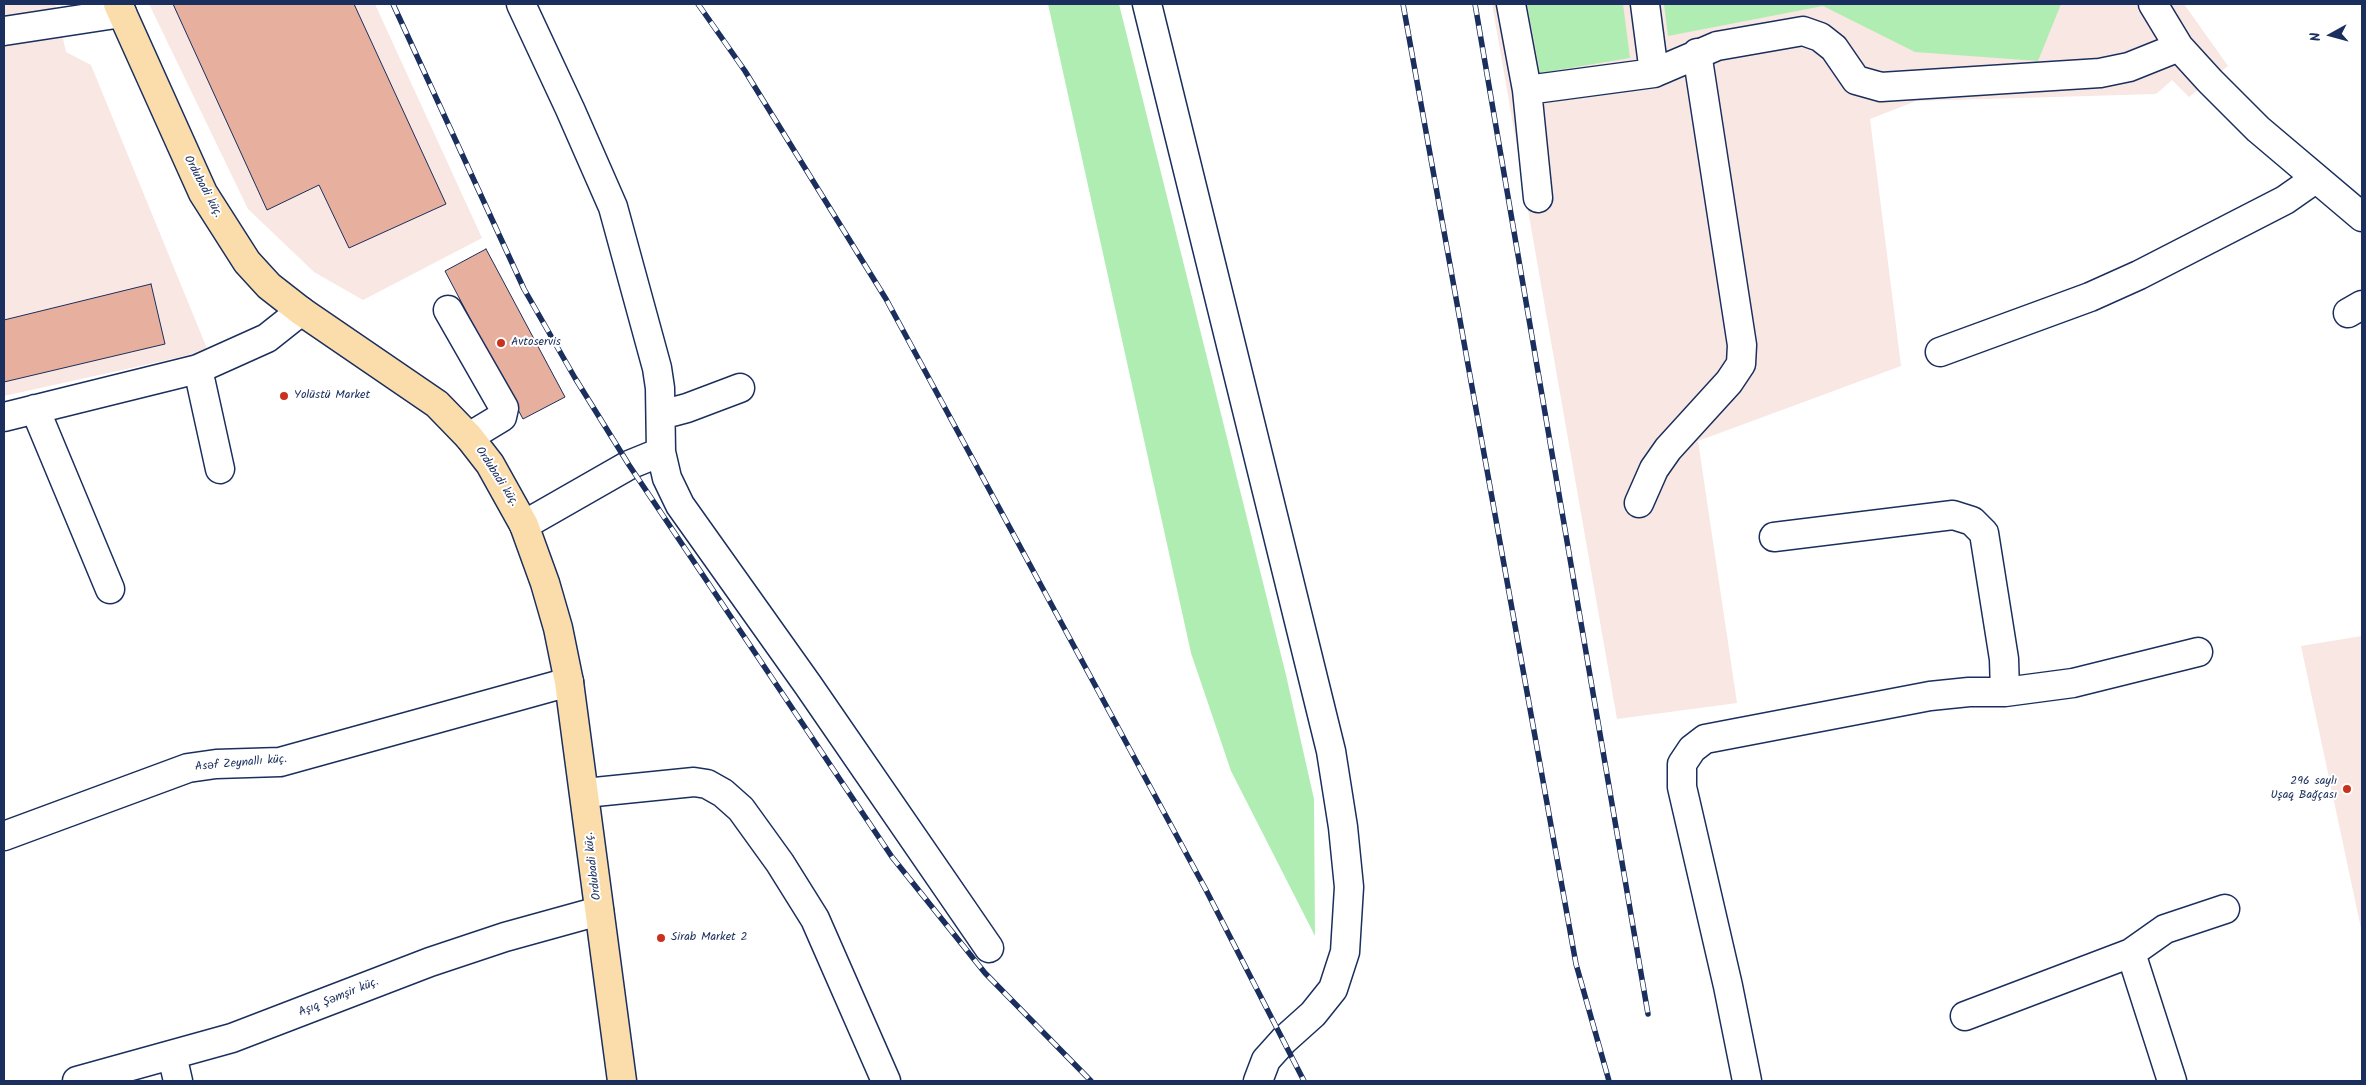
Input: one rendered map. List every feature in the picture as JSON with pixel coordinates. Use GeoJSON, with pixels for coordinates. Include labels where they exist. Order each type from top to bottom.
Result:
{"type":"FeatureCollection","features":[{"type":"Feature","properties":{"kind":"main road","name":"Ordubadi küç."},"geometry":{"type":"LineString","coordinates":[[120,8],[173,130],[203,193],[226,232],[247,262],[269,286],[301,311],[437,404],[469,437],[490,464],[524,524],[550,601],[569,682],[622,1081]]}},
{"type":"Feature","properties":{"kind":"street"},"geometry":{"type":"LineString","coordinates":[[521,4],[613,207],[657,368],[661,415],[661,452],[667,478],[680,505],[808,685],[989,948]]}},
{"type":"Feature","properties":{"kind":"street"},"geometry":{"type":"LineString","coordinates":[[1147,4],[1331,751],[1343,827],[1348,887],[1345,952],[1333,989],[1313,1014],[1284,1040],[1266,1060],[1258,1081]]}},
{"type":"Feature","properties":{"kind":"street"},"geometry":{"type":"LineString","coordinates":[[1511,4],[1527,90],[1538,198]]}},
{"type":"Feature","properties":{"kind":"street"},"geometry":{"type":"LineString","coordinates":[[1645,4],[1654,73]]}},
{"type":"Feature","properties":{"kind":"street"},"geometry":{"type":"LineString","coordinates":[[2154,4],[2179,47],[2210,82],[2316,179],[2362,217]]}},
{"type":"Feature","properties":{"kind":"street"},"geometry":{"type":"LineString","coordinates":[[4,31],[120,8]]}},
{"type":"Feature","properties":{"kind":"street"},"geometry":{"type":"LineString","coordinates":[[1527,90],[1654,73],[1697,53],[1718,46],[1803,31],[1820,37],[1834,48],[1856,80],[1881,87],[2100,73],[2129,67],[2179,47]]}},
{"type":"Feature","properties":{"kind":"street"},"geometry":{"type":"LineString","coordinates":[[1639,503],[1654,469],[1668,449],[1729,382],[1741,364],[1742,345],[1697,53]]}},
{"type":"Feature","properties":{"kind":"street"},"geometry":{"type":"LineString","coordinates":[[1940,352],[2090,297],[2139,275],[2285,200],[2316,179]]}},
{"type":"Feature","properties":{"kind":"street"},"geometry":{"type":"LineString","coordinates":[[448,310],[504,408],[502,417],[469,437]]}},
{"type":"Feature","properties":{"kind":"street"},"geometry":{"type":"LineString","coordinates":[[4,417],[198,369],[267,338],[301,311]]}},
{"type":"Feature","properties":{"kind":"street"},"geometry":{"type":"LineString","coordinates":[[198,369],[220,468]]}},
{"type":"Feature","properties":{"kind":"street"},"geometry":{"type":"LineString","coordinates":[[661,415],[687,408],[740,388]]}},
{"type":"Feature","properties":{"kind":"street"},"geometry":{"type":"LineString","coordinates":[[35,409],[110,589]]}},
{"type":"Feature","properties":{"kind":"street"},"geometry":{"type":"LineString","coordinates":[[524,524],[629,465],[661,452]]}},
{"type":"Feature","properties":{"kind":"street"},"geometry":{"type":"LineString","coordinates":[[1774,537],[1953,515],[1972,521],[1984,533],[2004,659],[2005,692]]}},
{"type":"Feature","properties":{"kind":"street"},"geometry":{"type":"LineString","coordinates":[[1747,1081],[1728,986],[1682,788],[1682,764],[1692,749],[1705,739],[1930,696],[1969,692],[2005,692],[2073,683],[2198,652]]}},
{"type":"Feature","properties":{"kind":"street","name":"Asəf Zeynallı küç."},"geometry":{"type":"LineString","coordinates":[[4,836],[188,768],[216,764],[289,760],[569,682]]}},
{"type":"Feature","properties":{"kind":"street"},"geometry":{"type":"LineString","coordinates":[[585,793],[694,782],[707,784],[723,793],[740,809],[780,863],[814,919],[886,1081]]}},
{"type":"Feature","properties":{"kind":"street"},"geometry":{"type":"LineString","coordinates":[[1965,1016],[2130,953],[2165,929],[2226,909]]}},
{"type":"Feature","properties":{"kind":"street","name":"Aşıq Şəmşir küç."},"geometry":{"type":"LineString","coordinates":[[77,1081],[175,1068],[287,1018],[430,962],[505,937],[599,911]]}},
{"type":"Feature","properties":{"kind":"street"},"geometry":{"type":"LineString","coordinates":[[2130,953],[2172,1081]]}},
{"type":"Feature","properties":{"kind":"shaded area"},"geometry":{"type":"Polygon","coordinates":[[[4,4],[55,4],[66,52],[91,65],[208,351],[4,396],[4,4]]]}},
{"type":"Feature","properties":{"kind":"shaded area"},"geometry":{"type":"Polygon","coordinates":[[[149,4],[375,4],[482,238],[363,300],[314,272],[248,209],[149,4]]]}},
{"type":"Feature","properties":{"kind":"shaded area"},"geometry":{"type":"Polygon","coordinates":[[[1492,4],[2184,4],[2228,66],[2189,97],[2172,80],[2156,94],[1916,101],[1870,119],[1901,366],[1698,441],[1737,703],[1617,719],[1492,4]]]}},
{"type":"Feature","properties":{"kind":"shaded area","name":"296 saylı Uşaq Bağçası"},"geometry":{"type":"Polygon","coordinates":[[[2362,636],[2362,933],[2301,646],[2362,636]]]}},
{"type":"Feature","properties":{"kind":"green space"},"geometry":{"type":"Polygon","coordinates":[[[1048,4],[1119,4],[1286,675],[1314,799],[1315,936],[1231,771],[1191,653],[1048,4]]]}},
{"type":"Feature","properties":{"kind":"green space"},"geometry":{"type":"Polygon","coordinates":[[[1527,4],[1623,4],[1630,58],[1540,73],[1527,4]]]}},
{"type":"Feature","properties":{"kind":"green space"},"geometry":{"type":"Polygon","coordinates":[[[1664,4],[2061,4],[2038,61],[1915,52],[1823,6],[1668,36],[1664,4]]]}},
{"type":"Feature","properties":{"kind":"building"},"geometry":{"type":"Polygon","coordinates":[[[173,4],[354,4],[446,204],[349,248],[319,185],[267,210],[173,4]]]}},
{"type":"Feature","properties":{"kind":"building"},"geometry":{"type":"Polygon","coordinates":[[[486,249],[565,397],[523,419],[445,271],[486,249]]]}},
{"type":"Feature","properties":{"kind":"building"},"geometry":{"type":"Polygon","coordinates":[[[151,284],[165,344],[4,382],[4,320],[151,284]]]}},
{"type":"Feature","properties":{"kind":"railway"},"geometry":{"type":"LineString","coordinates":[[393,4],[524,289],[575,378],[629,465],[892,857],[985,973],[1091,1081]]}},
{"type":"Feature","properties":{"kind":"railway"},"geometry":{"type":"LineString","coordinates":[[698,4],[745,71],[886,299],[1206,890],[1304,1081]]}},
{"type":"Feature","properties":{"kind":"railway"},"geometry":{"type":"LineString","coordinates":[[1403,4],[1576,964],[1609,1081]]}},
{"type":"Feature","properties":{"kind":"railway"},"geometry":{"type":"LineString","coordinates":[[1475,4],[1648,1014]]}},
{"type":"Feature","properties":{"kind":"place","name":"Avtoservis"},"geometry":{"type":"Point","coordinates":[501,343]}},
{"type":"Feature","properties":{"kind":"place","name":"Yolüstü Market"},"geometry":{"type":"Point","coordinates":[284,396]}},
{"type":"Feature","properties":{"kind":"place","name":"296 saylı Uşaq Bağçası"},"geometry":{"type":"Point","coordinates":[2347,789]}},
{"type":"Feature","properties":{"kind":"place","name":"Sirab Market 2"},"geometry":{"type":"Point","coordinates":[661,938]}}]}
